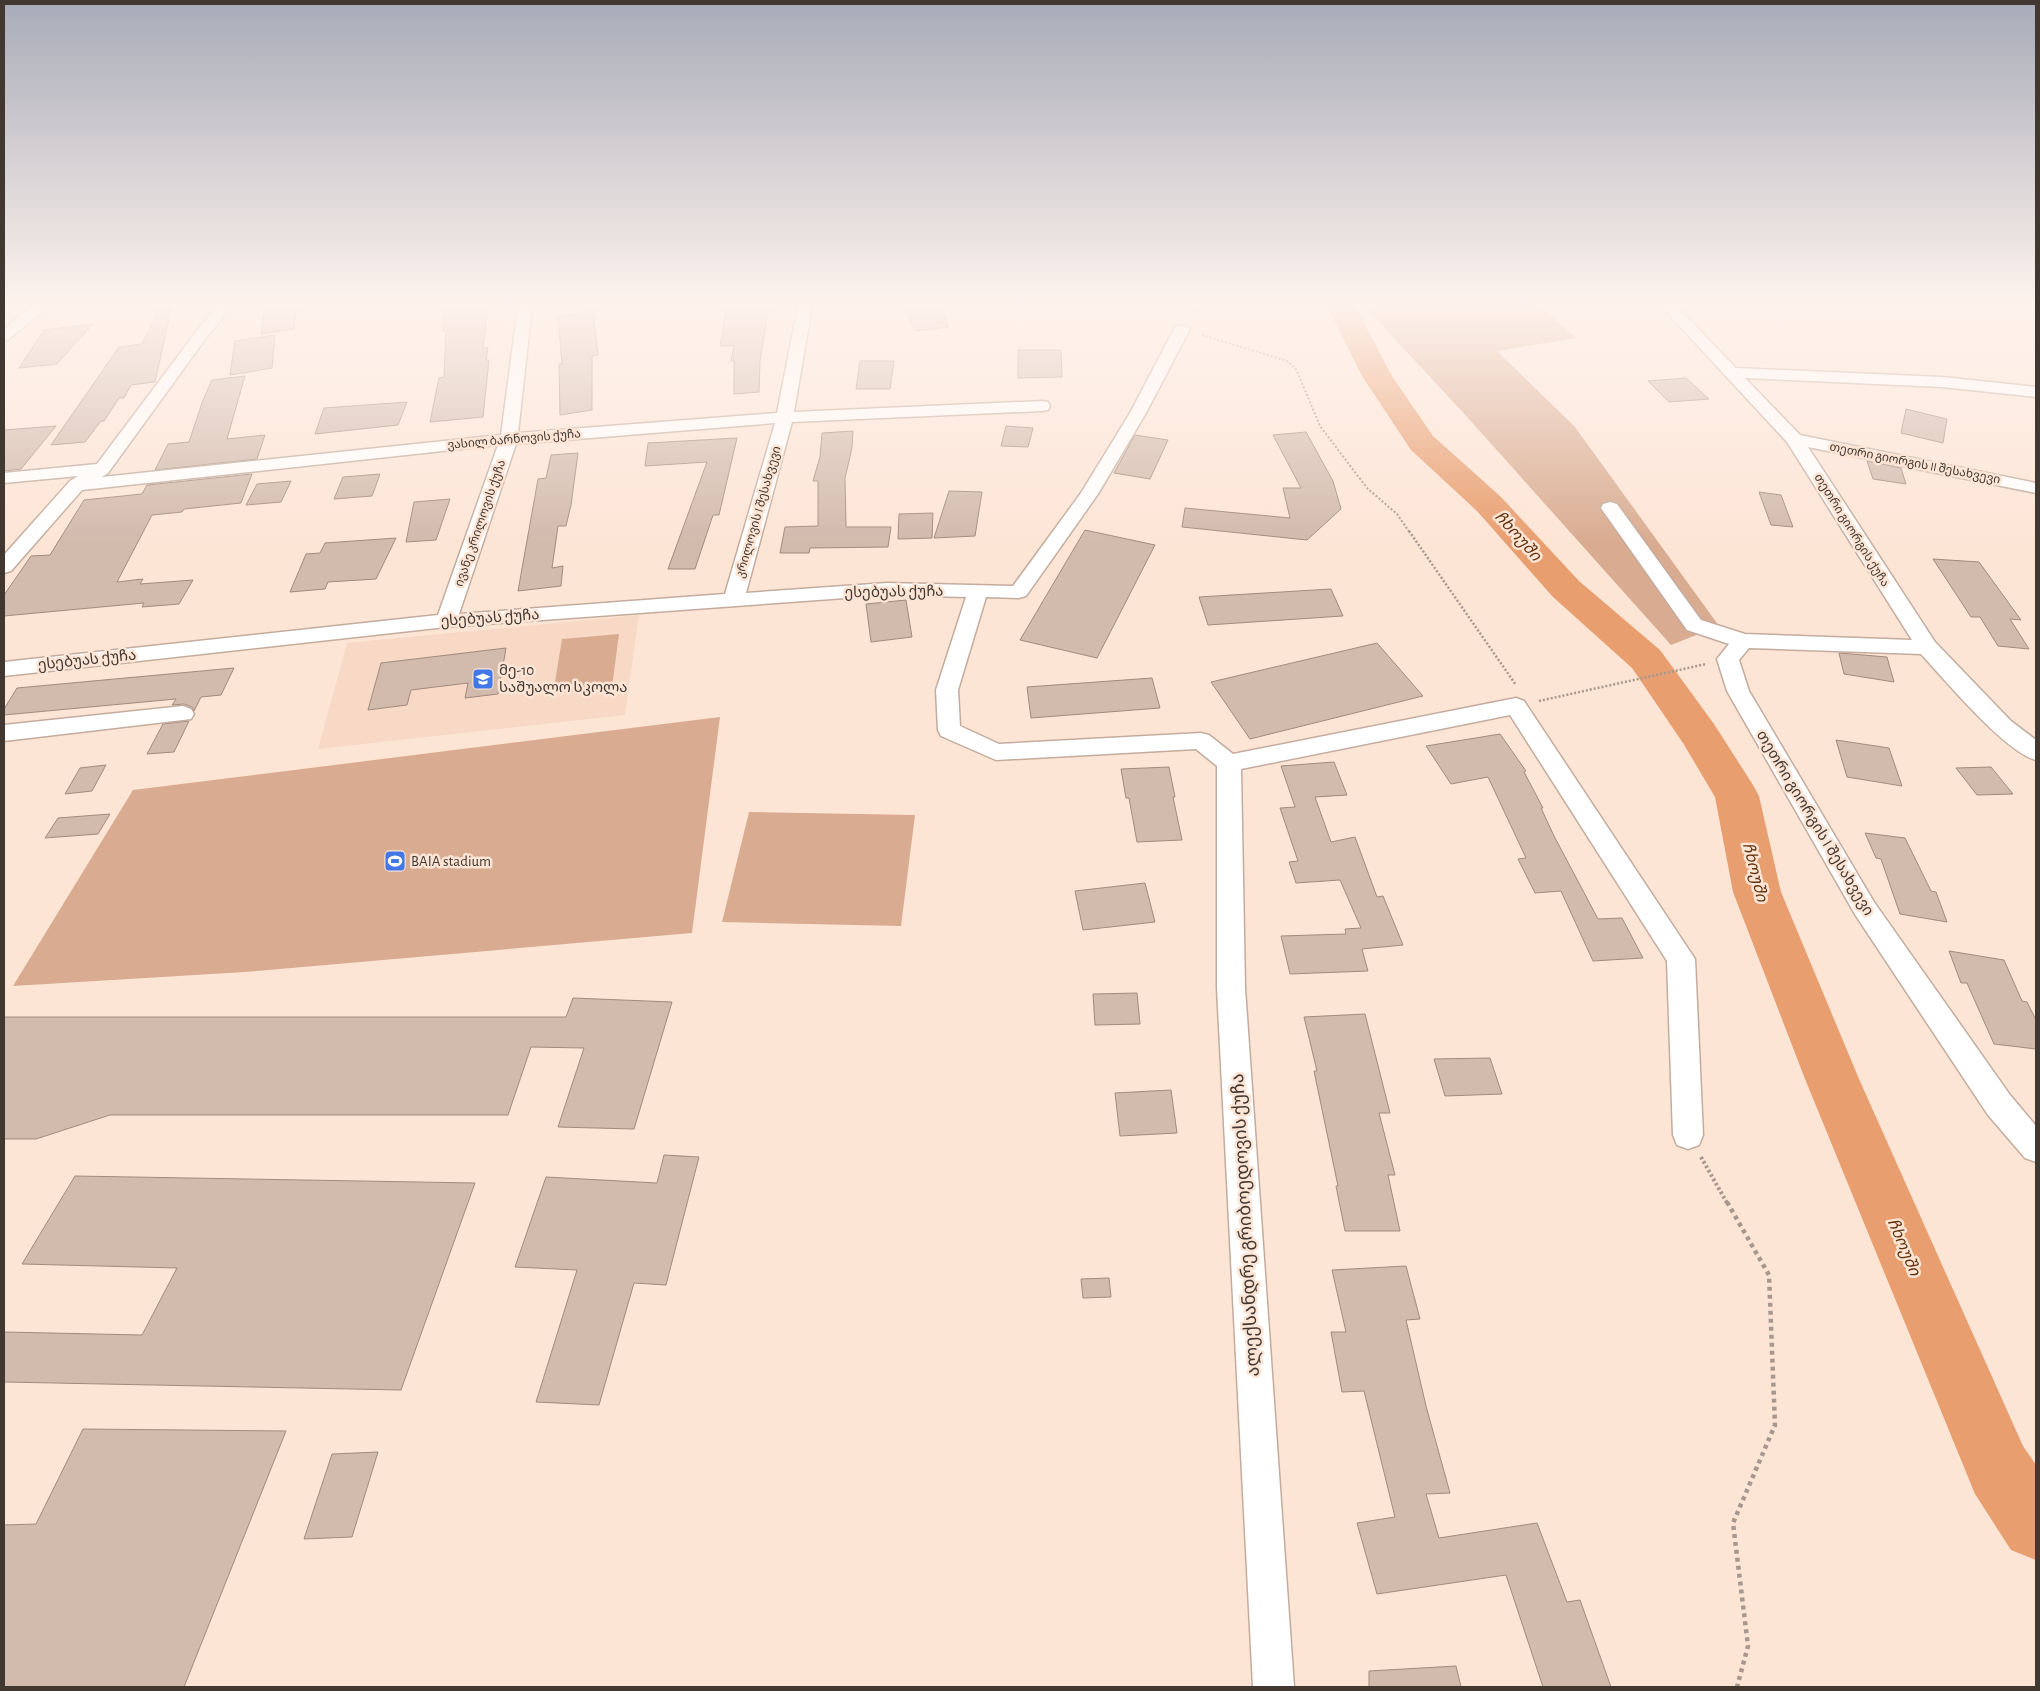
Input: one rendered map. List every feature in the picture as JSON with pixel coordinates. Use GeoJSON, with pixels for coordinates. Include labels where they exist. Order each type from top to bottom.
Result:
{"type":"FeatureCollection","features":[{"type":"Feature","properties":{"kind":"street"},"geometry":{"type":"LineString","coordinates":[[4,567],[76,485],[102,469],[163,385]]}},
{"type":"Feature","properties":{"kind":"street","name":"ივანე კრილოვის ქუჩა"},"geometry":{"type":"LineString","coordinates":[[446,621],[509,439],[516,385]]}},
{"type":"Feature","properties":{"kind":"street","name":"კრილოვის I შესახვევი"},"geometry":{"type":"LineString","coordinates":[[734,600],[785,417],[791,385]]}},
{"type":"Feature","properties":{"kind":"street","name":"ესებუას ქუჩა"},"geometry":{"type":"LineString","coordinates":[[4,669],[446,621],[887,589],[1019,592],[1089,494],[1153,385]]}},
{"type":"Feature","properties":{"kind":"street","name":"თეთრი გიორგის ქუჩა"},"geometry":{"type":"LineString","coordinates":[[1745,385],[1794,438],[1927,647],[2003,727],[2036,752]]}},
{"type":"Feature","properties":{"kind":"street"},"geometry":{"type":"LineString","coordinates":[[1969,385],[2036,392]]}},
{"type":"Feature","properties":{"kind":"street","name":"ვასილ ბარნოვის ქუჩა"},"geometry":{"type":"LineString","coordinates":[[76,485],[509,439],[785,417],[1042,406]]}},
{"type":"Feature","properties":{"kind":"street","name":"თეთრი გიორგის II შესახვევი"},"geometry":{"type":"LineString","coordinates":[[1794,438],[2036,488]]}},
{"type":"Feature","properties":{"kind":"street"},"geometry":{"type":"LineString","coordinates":[[4,478],[102,469]]}},
{"type":"Feature","properties":{"kind":"street"},"geometry":{"type":"LineString","coordinates":[[1610,508],[1694,625],[1736,650],[1927,647]]}},
{"type":"Feature","properties":{"kind":"street"},"geometry":{"type":"LineString","coordinates":[[978,591],[948,690],[949,730],[996,752],[1201,741],[1229,763],[1516,706],[1681,959],[1688,1136]]}},
{"type":"Feature","properties":{"kind":"street","name":"თეთრი გიორგის I შესახვევი"},"geometry":{"type":"LineString","coordinates":[[1736,650],[1738,691],[1865,909],[1999,1105],[2036,1148]]}},
{"type":"Feature","properties":{"kind":"street"},"geometry":{"type":"LineString","coordinates":[[4,733],[183,714]]}},
{"type":"Feature","properties":{"kind":"street","name":"ალექსანდრე გრიბოედოვის ქუჩა"},"geometry":{"type":"LineString","coordinates":[[1229,763],[1231,988],[1274,1687]]}},
{"type":"Feature","properties":{"kind":"path"},"geometry":{"type":"LineString","coordinates":[[1303,385],[1320,426],[1366,488],[1396,514],[1516,686],[1516,706],[1736,650]]}},
{"type":"Feature","properties":{"kind":"path"},"geometry":{"type":"LineString","coordinates":[[1688,1136],[1769,1275],[1775,1425],[1733,1523],[1748,1646],[1737,1687]]}},
{"type":"Feature","properties":{"kind":"shaded area"},"geometry":{"type":"Polygon","coordinates":[[[1437,385],[1532,385],[1575,427],[1719,626],[1671,645],[1437,385]]]}},
{"type":"Feature","properties":{"kind":"shaded area","name":"მე-10 საშუალო სკოლა"},"geometry":{"type":"Polygon","coordinates":[[[639,615],[625,715],[318,749],[347,643],[639,615]]]}},
{"type":"Feature","properties":{"kind":"shaded area"},"geometry":{"type":"Polygon","coordinates":[[[619,634],[612,687],[553,694],[562,639],[619,634]]]}},
{"type":"Feature","properties":{"kind":"shaded area","name":"BAIA stadium"},"geometry":{"type":"Polygon","coordinates":[[[720,717],[692,933],[245,972],[13,986],[133,790],[720,717]]]}},
{"type":"Feature","properties":{"kind":"shaded area"},"geometry":{"type":"Polygon","coordinates":[[[749,812],[915,815],[901,926],[722,922],[749,812]]]}},
{"type":"Feature","properties":{"kind":"building"},"geometry":{"type":"Polygon","coordinates":[[[93,385],[132,385],[124,398],[119,398],[104,421],[101,421],[85,442],[51,445],[93,385]]]}},
{"type":"Feature","properties":{"kind":"building"},"geometry":{"type":"Polygon","coordinates":[[[210,385],[242,385],[227,439],[265,435],[257,459],[155,470],[168,444],[189,442],[210,385]]]}},
{"type":"Feature","properties":{"kind":"building"},"geometry":{"type":"Polygon","coordinates":[[[438,385],[486,385],[483,417],[430,422],[438,385]]]}},
{"type":"Feature","properties":{"kind":"building"},"geometry":{"type":"Polygon","coordinates":[[[559,385],[592,385],[592,410],[560,415],[559,385]]]}},
{"type":"Feature","properties":{"kind":"building"},"geometry":{"type":"Polygon","coordinates":[[[734,385],[759,385],[759,392],[734,394],[734,385]]]}},
{"type":"Feature","properties":{"kind":"building"},"geometry":{"type":"Polygon","coordinates":[[[857,385],[891,385],[890,389],[856,389],[857,385]]]}},
{"type":"Feature","properties":{"kind":"building"},"geometry":{"type":"Polygon","coordinates":[[[1652,385],[1694,385],[1709,399],[1669,402],[1652,385]]]}},
{"type":"Feature","properties":{"kind":"building"},"geometry":{"type":"Polygon","coordinates":[[[407,402],[398,425],[315,434],[324,408],[407,402]]]}},
{"type":"Feature","properties":{"kind":"building"},"geometry":{"type":"Polygon","coordinates":[[[1906,409],[1947,419],[1943,443],[1901,433],[1906,409]]]}},
{"type":"Feature","properties":{"kind":"building"},"geometry":{"type":"Polygon","coordinates":[[[56,426],[21,469],[4,471],[4,430],[56,426]]]}},
{"type":"Feature","properties":{"kind":"building"},"geometry":{"type":"Polygon","coordinates":[[[1006,426],[1033,428],[1028,447],[1001,446],[1006,426]]]}},
{"type":"Feature","properties":{"kind":"building"},"geometry":{"type":"Polygon","coordinates":[[[853,431],[852,448],[845,478],[846,527],[891,527],[888,547],[810,548],[809,553],[780,553],[785,527],[818,526],[818,481],[813,481],[820,457],[822,433],[853,431]]]}},
{"type":"Feature","properties":{"kind":"building"},"geometry":{"type":"Polygon","coordinates":[[[1306,432],[1333,481],[1341,509],[1307,540],[1182,527],[1185,508],[1290,518],[1283,488],[1301,488],[1273,435],[1306,432]]]}},
{"type":"Feature","properties":{"kind":"building"},"geometry":{"type":"Polygon","coordinates":[[[1135,435],[1168,440],[1150,479],[1114,473],[1135,435]]]}},
{"type":"Feature","properties":{"kind":"building"},"geometry":{"type":"Polygon","coordinates":[[[737,438],[719,515],[713,515],[695,569],[668,569],[707,462],[645,466],[648,443],[737,438]]]}},
{"type":"Feature","properties":{"kind":"building"},"geometry":{"type":"Polygon","coordinates":[[[578,453],[571,505],[566,526],[558,526],[552,568],[563,566],[561,586],[518,591],[538,479],[546,478],[551,455],[578,453]]]}},
{"type":"Feature","properties":{"kind":"building"},"geometry":{"type":"Polygon","coordinates":[[[1867,461],[1901,468],[1906,484],[1873,479],[1867,461]]]}},
{"type":"Feature","properties":{"kind":"building"},"geometry":{"type":"Polygon","coordinates":[[[252,474],[241,503],[184,509],[182,512],[152,515],[117,582],[143,579],[140,584],[193,580],[179,604],[142,607],[144,603],[4,616],[4,595],[31,556],[50,555],[84,500],[142,494],[147,485],[252,474]]]}},
{"type":"Feature","properties":{"kind":"building"},"geometry":{"type":"Polygon","coordinates":[[[380,474],[372,496],[334,499],[343,477],[380,474]]]}},
{"type":"Feature","properties":{"kind":"building"},"geometry":{"type":"Polygon","coordinates":[[[291,481],[281,502],[246,505],[257,484],[291,481]]]}},
{"type":"Feature","properties":{"kind":"building"},"geometry":{"type":"Polygon","coordinates":[[[949,491],[982,492],[975,536],[934,538],[949,491]]]}},
{"type":"Feature","properties":{"kind":"building"},"geometry":{"type":"Polygon","coordinates":[[[1759,492],[1781,495],[1793,527],[1771,525],[1759,492]]]}},
{"type":"Feature","properties":{"kind":"building"},"geometry":{"type":"Polygon","coordinates":[[[450,499],[436,540],[406,542],[414,502],[450,499]]]}},
{"type":"Feature","properties":{"kind":"building"},"geometry":{"type":"Polygon","coordinates":[[[933,513],[932,538],[898,539],[899,514],[933,513]]]}},
{"type":"Feature","properties":{"kind":"building"},"geometry":{"type":"Polygon","coordinates":[[[1085,530],[1155,545],[1097,658],[1020,640],[1085,530]]]}},
{"type":"Feature","properties":{"kind":"building"},"geometry":{"type":"Polygon","coordinates":[[[396,538],[376,579],[328,582],[325,589],[290,592],[306,554],[320,553],[325,543],[396,538]]]}},
{"type":"Feature","properties":{"kind":"building"},"geometry":{"type":"Polygon","coordinates":[[[1933,559],[1979,562],[2021,620],[2010,619],[2029,649],[1998,646],[1980,617],[1971,617],[1933,559]]]}},
{"type":"Feature","properties":{"kind":"building"},"geometry":{"type":"Polygon","coordinates":[[[1331,589],[1343,616],[1208,625],[1199,597],[1331,589]]]}},
{"type":"Feature","properties":{"kind":"building"},"geometry":{"type":"Polygon","coordinates":[[[906,600],[912,637],[871,642],[866,604],[906,600]]]}},
{"type":"Feature","properties":{"kind":"building"},"geometry":{"type":"Polygon","coordinates":[[[1377,643],[1423,696],[1250,739],[1211,682],[1377,643]]]}},
{"type":"Feature","properties":{"kind":"building"},"geometry":{"type":"Polygon","coordinates":[[[506,648],[498,694],[465,698],[468,683],[411,690],[407,705],[368,710],[381,663],[506,648]]]}},
{"type":"Feature","properties":{"kind":"building"},"geometry":{"type":"Polygon","coordinates":[[[1839,653],[1887,657],[1894,682],[1844,674],[1839,653]]]}},
{"type":"Feature","properties":{"kind":"building"},"geometry":{"type":"Polygon","coordinates":[[[234,668],[221,695],[201,697],[194,711],[192,707],[184,704],[172,705],[176,699],[4,715],[4,709],[17,688],[234,668]]]}},
{"type":"Feature","properties":{"kind":"building"},"geometry":{"type":"Polygon","coordinates":[[[1152,678],[1160,708],[1031,718],[1027,687],[1152,678]]]}},
{"type":"Feature","properties":{"kind":"building"},"geometry":{"type":"Polygon","coordinates":[[[189,721],[174,752],[147,754],[163,724],[189,721]]]}},
{"type":"Feature","properties":{"kind":"building"},"geometry":{"type":"Polygon","coordinates":[[[1500,734],[1526,771],[1524,772],[1543,808],[1541,808],[1554,836],[1598,919],[1622,918],[1643,958],[1593,961],[1561,891],[1535,893],[1518,859],[1526,858],[1488,777],[1451,784],[1426,746],[1500,734]]]}},
{"type":"Feature","properties":{"kind":"building"},"geometry":{"type":"Polygon","coordinates":[[[1836,740],[1889,748],[1902,786],[1847,777],[1836,740]]]}},
{"type":"Feature","properties":{"kind":"building"},"geometry":{"type":"Polygon","coordinates":[[[1334,762],[1347,795],[1315,797],[1331,842],[1355,837],[1377,897],[1383,896],[1403,945],[1362,949],[1368,971],[1290,974],[1281,936],[1346,934],[1345,929],[1361,928],[1340,880],[1296,883],[1289,862],[1298,861],[1280,808],[1295,807],[1281,766],[1334,762]]]}},
{"type":"Feature","properties":{"kind":"building"},"geometry":{"type":"Polygon","coordinates":[[[106,765],[92,791],[65,794],[80,768],[106,765]]]}},
{"type":"Feature","properties":{"kind":"building"},"geometry":{"type":"Polygon","coordinates":[[[1169,767],[1182,840],[1137,842],[1129,798],[1126,798],[1121,769],[1169,767]]]}},
{"type":"Feature","properties":{"kind":"building"},"geometry":{"type":"Polygon","coordinates":[[[1991,767],[2013,794],[1977,795],[1956,768],[1991,767]]]}},
{"type":"Feature","properties":{"kind":"building"},"geometry":{"type":"Polygon","coordinates":[[[110,814],[98,834],[45,838],[58,818],[110,814]]]}},
{"type":"Feature","properties":{"kind":"building"},"geometry":{"type":"Polygon","coordinates":[[[1865,833],[1905,838],[1931,891],[1936,892],[1947,922],[1900,914],[1881,859],[1876,858],[1865,833]]]}},
{"type":"Feature","properties":{"kind":"building"},"geometry":{"type":"Polygon","coordinates":[[[1145,883],[1155,922],[1083,930],[1075,891],[1145,883]]]}},
{"type":"Feature","properties":{"kind":"building"},"geometry":{"type":"Polygon","coordinates":[[[1949,951],[2004,960],[2022,1001],[2027,1002],[2036,1020],[2036,1049],[1994,1044],[1967,983],[1961,983],[1949,951]]]}},
{"type":"Feature","properties":{"kind":"building"},"geometry":{"type":"Polygon","coordinates":[[[1137,993],[1140,1024],[1095,1025],[1093,994],[1137,993]]]}},
{"type":"Feature","properties":{"kind":"building"},"geometry":{"type":"Polygon","coordinates":[[[573,998],[672,1002],[634,1129],[558,1127],[584,1048],[531,1047],[508,1115],[110,1115],[36,1139],[4,1139],[4,1017],[566,1017],[573,998]]]}},
{"type":"Feature","properties":{"kind":"building"},"geometry":{"type":"Polygon","coordinates":[[[1365,1014],[1390,1113],[1379,1113],[1395,1175],[1388,1175],[1400,1231],[1345,1231],[1336,1186],[1338,1186],[1314,1071],[1317,1071],[1304,1017],[1365,1014]]]}},
{"type":"Feature","properties":{"kind":"building"},"geometry":{"type":"Polygon","coordinates":[[[1490,1058],[1502,1094],[1445,1096],[1434,1059],[1490,1058]]]}},
{"type":"Feature","properties":{"kind":"building"},"geometry":{"type":"Polygon","coordinates":[[[1171,1090],[1177,1133],[1120,1136],[1115,1093],[1171,1090]]]}},
{"type":"Feature","properties":{"kind":"building"},"geometry":{"type":"Polygon","coordinates":[[[664,1155],[699,1157],[666,1285],[634,1283],[599,1405],[536,1402],[577,1270],[515,1267],[546,1177],[657,1183],[664,1155]]]}},
{"type":"Feature","properties":{"kind":"building"},"geometry":{"type":"Polygon","coordinates":[[[75,1176],[475,1183],[401,1390],[4,1382],[4,1332],[142,1335],[177,1268],[22,1264],[75,1176]]]}},
{"type":"Feature","properties":{"kind":"building"},"geometry":{"type":"Polygon","coordinates":[[[1406,1266],[1420,1319],[1406,1320],[1426,1406],[1450,1493],[1426,1494],[1439,1538],[1537,1523],[1567,1602],[1580,1600],[1611,1687],[1543,1687],[1506,1575],[1377,1594],[1357,1523],[1395,1517],[1364,1391],[1342,1392],[1331,1332],[1346,1332],[1332,1270],[1406,1266]]]}},
{"type":"Feature","properties":{"kind":"building"},"geometry":{"type":"Polygon","coordinates":[[[1109,1278],[1111,1297],[1083,1298],[1081,1279],[1109,1278]]]}},
{"type":"Feature","properties":{"kind":"building"},"geometry":{"type":"Polygon","coordinates":[[[83,1429],[286,1431],[184,1687],[4,1687],[4,1525],[36,1524],[83,1429]]]}},
{"type":"Feature","properties":{"kind":"building"},"geometry":{"type":"Polygon","coordinates":[[[378,1452],[352,1537],[304,1539],[332,1454],[378,1452]]]}},
{"type":"Feature","properties":{"kind":"building"},"geometry":{"type":"Polygon","coordinates":[[[1456,1666],[1461,1687],[1369,1687],[1369,1671],[1456,1666]]]}},
{"type":"Feature","properties":{"kind":"waterway","name":"ჩხოუში"},"geometry":{"type":"LineString","coordinates":[[1383,385],[1422,443],[1489,504],[1566,589],[1646,659],[1699,734],[1737,796],[1757,892],[1832,1079],[1999,1470],[2036,1525]]}},
{"type":"Feature","properties":{"kind":"place","name":"მე-10 საშუალო სკოლა"},"geometry":{"type":"Point","coordinates":[483,679]}},
{"type":"Feature","properties":{"kind":"place","name":"BAIA stadium"},"geometry":{"type":"Point","coordinates":[395,861]}}]}
